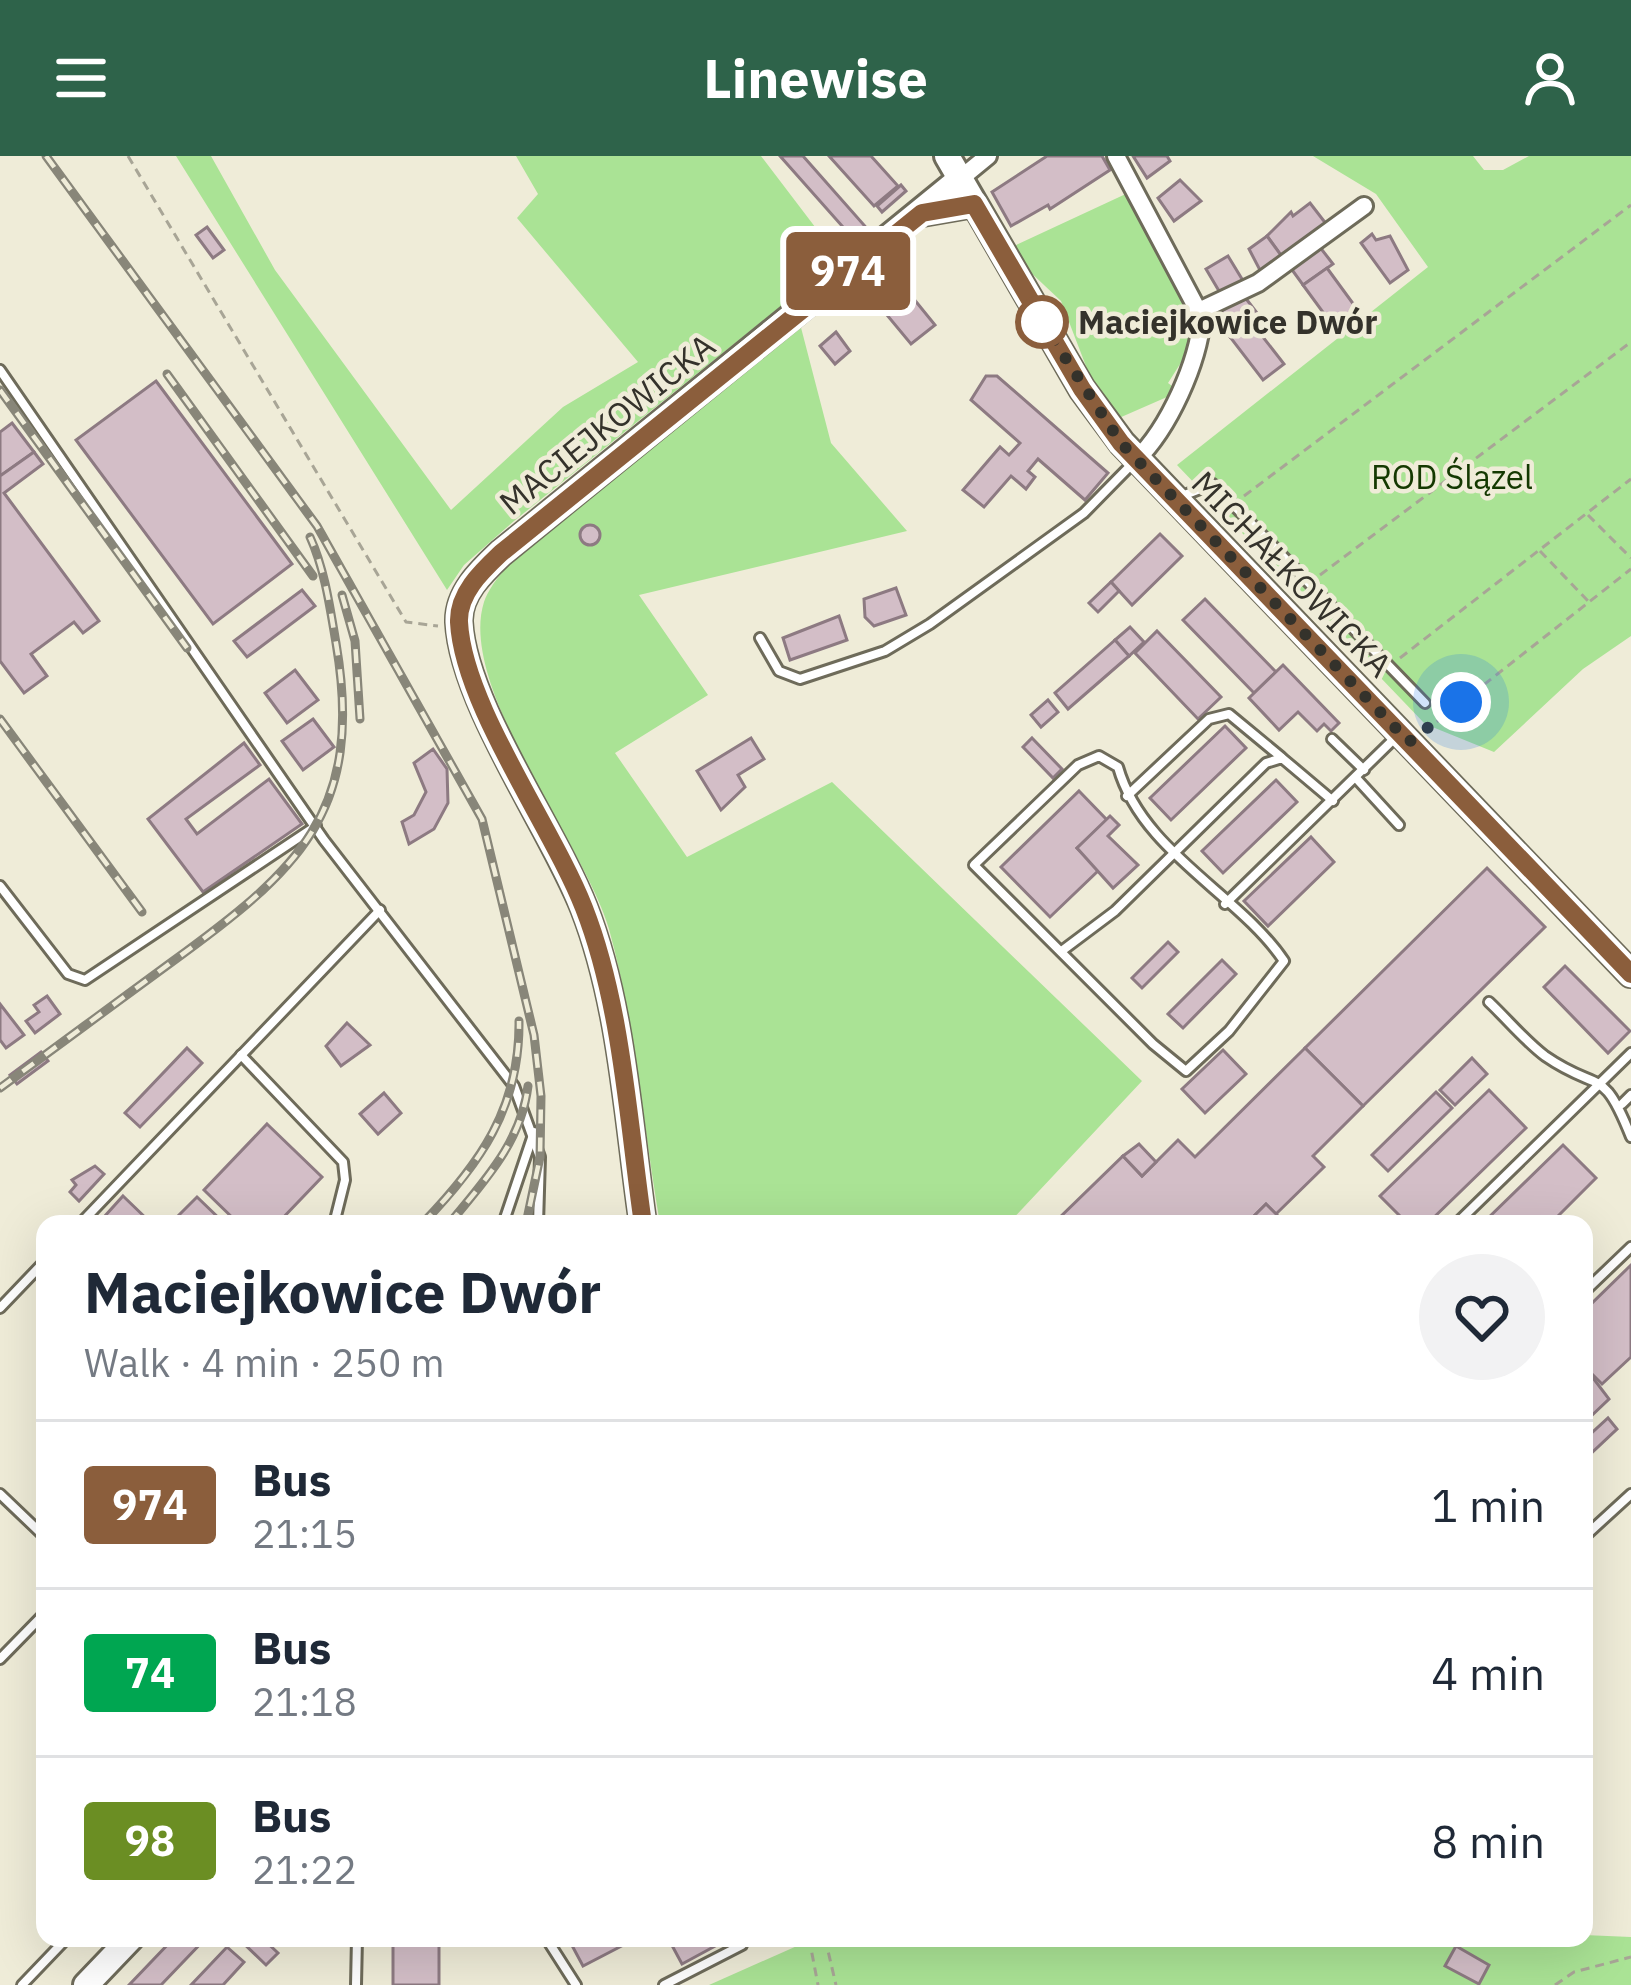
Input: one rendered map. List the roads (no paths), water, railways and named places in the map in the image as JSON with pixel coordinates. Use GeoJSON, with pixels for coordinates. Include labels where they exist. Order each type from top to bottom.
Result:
{"type":"FeatureCollection","features":[{"type":"Feature","properties":{"kind":"street","name":"MICHAŁKOWICKA"},"geometry":{"type":"LineString","coordinates":[[947,156],[1082,389],[1136,460],[1631,974]]}},
{"type":"Feature","properties":{"kind":"street"},"geometry":{"type":"LineString","coordinates":[[960,179],[988,156]]}},
{"type":"Feature","properties":{"kind":"street"},"geometry":{"type":"LineString","coordinates":[[1116,156],[1201,310],[1192,362],[1151,442],[1136,460]]}},
{"type":"Feature","properties":{"kind":"street","name":"MACIEJKOWICKA"},"geometry":{"type":"LineString","coordinates":[[643,1215],[601,956],[583,904],[472,673],[460,627],[462,604],[501,553],[960,179]]}},
{"type":"Feature","properties":{"kind":"street","name":"MACIEJKOWICKA"},"geometry":{"type":"LineString","coordinates":[[922,213],[974,204]]}},
{"type":"Feature","properties":{"kind":"street"},"geometry":{"type":"LineString","coordinates":[[1201,310],[1258,283],[1364,206]]}},
{"type":"Feature","properties":{"kind":"street"},"geometry":{"type":"LineString","coordinates":[[86,1985],[122,1947]]}},
{"type":"Feature","properties":{"kind":"lane"},"geometry":{"type":"LineString","coordinates":[[0,370],[316,826],[514,1086],[535,1131],[540,1157],[538,1215]]}},
{"type":"Feature","properties":{"kind":"lane"},"geometry":{"type":"LineString","coordinates":[[760,638],[779,671],[800,680],[885,651],[1084,513],[1136,460]]}},
{"type":"Feature","properties":{"kind":"lane"},"geometry":{"type":"LineString","coordinates":[[1176,501],[1199,485],[1213,484],[1424,703]]}},
{"type":"Feature","properties":{"kind":"lane"},"geometry":{"type":"LineString","coordinates":[[1126,797],[1209,719],[1228,714],[1333,801]]}},
{"type":"Feature","properties":{"kind":"lane"},"geometry":{"type":"LineString","coordinates":[[1225,904],[1355,778],[1405,738]]}},
{"type":"Feature","properties":{"kind":"lane"},"geometry":{"type":"LineString","coordinates":[[1332,739],[1364,770]]}},
{"type":"Feature","properties":{"kind":"lane"},"geometry":{"type":"LineString","coordinates":[[1099,756],[1118,767],[1126,797],[1174,853],[1284,961],[1229,1030],[1186,1071],[974,865],[1078,765],[1099,756]]}},
{"type":"Feature","properties":{"kind":"lane"},"geometry":{"type":"LineString","coordinates":[[1063,950],[1115,911],[1266,763],[1282,758]]}},
{"type":"Feature","properties":{"kind":"lane"},"geometry":{"type":"LineString","coordinates":[[1355,778],[1399,824]]}},
{"type":"Feature","properties":{"kind":"lane"},"geometry":{"type":"LineString","coordinates":[[0,886],[68,974],[85,980],[316,826]]}},
{"type":"Feature","properties":{"kind":"lane"},"geometry":{"type":"LineString","coordinates":[[91,1213],[380,910]]}},
{"type":"Feature","properties":{"kind":"lane"},"geometry":{"type":"LineString","coordinates":[[1489,1002],[1546,1056],[1600,1082],[1622,1105],[1631,1137]]}},
{"type":"Feature","properties":{"kind":"lane"},"geometry":{"type":"LineString","coordinates":[[1465,1215],[1631,1053]]}},
{"type":"Feature","properties":{"kind":"lane"},"geometry":{"type":"LineString","coordinates":[[241,1055],[343,1162],[345,1180],[336,1215]]}},
{"type":"Feature","properties":{"kind":"lane"},"geometry":{"type":"LineString","coordinates":[[1622,1105],[1631,1095]]}},
{"type":"Feature","properties":{"kind":"lane"},"geometry":{"type":"LineString","coordinates":[[506,1215],[535,1131]]}},
{"type":"Feature","properties":{"kind":"lane"},"geometry":{"type":"LineString","coordinates":[[1593,1283],[1631,1247]]}},
{"type":"Feature","properties":{"kind":"lane"},"geometry":{"type":"LineString","coordinates":[[0,1308],[36,1270]]}},
{"type":"Feature","properties":{"kind":"lane"},"geometry":{"type":"LineString","coordinates":[[0,1494],[36,1528]]}},
{"type":"Feature","properties":{"kind":"lane"},"geometry":{"type":"LineString","coordinates":[[1593,1524],[1631,1494]]}},
{"type":"Feature","properties":{"kind":"lane"},"geometry":{"type":"LineString","coordinates":[[0,1659],[36,1622]]}},
{"type":"Feature","properties":{"kind":"lane"},"geometry":{"type":"LineString","coordinates":[[22,1985],[58,1947]]}},
{"type":"Feature","properties":{"kind":"lane"},"geometry":{"type":"LineString","coordinates":[[356,1985],[357,1947]]}},
{"type":"Feature","properties":{"kind":"lane"},"geometry":{"type":"LineString","coordinates":[[552,1947],[576,1985]]}},
{"type":"Feature","properties":{"kind":"lane"},"geometry":{"type":"LineString","coordinates":[[664,1985],[738,1947]]}},
{"type":"Feature","properties":{"kind":"railway"},"geometry":{"type":"LineString","coordinates":[[46,156],[317,526],[482,819],[534,1035],[541,1096],[540,1157],[528,1215]]}},
{"type":"Feature","properties":{"kind":"railway"},"geometry":{"type":"LineString","coordinates":[[167,374],[313,576]]}},
{"type":"Feature","properties":{"kind":"railway"},"geometry":{"type":"LineString","coordinates":[[0,390],[187,648]]}},
{"type":"Feature","properties":{"kind":"railway"},"geometry":{"type":"LineString","coordinates":[[0,1088],[214,931],[286,867],[311,833],[330,795],[340,752],[342,702],[329,603],[310,537]]}},
{"type":"Feature","properties":{"kind":"railway"},"geometry":{"type":"LineString","coordinates":[[342,595],[355,641],[360,719]]}},
{"type":"Feature","properties":{"kind":"railway"},"geometry":{"type":"LineString","coordinates":[[0,719],[142,912]]}},
{"type":"Feature","properties":{"kind":"railway"},"geometry":{"type":"LineString","coordinates":[[430,1215],[493,1133],[512,1081],[519,1021]]}},
{"type":"Feature","properties":{"kind":"railway"},"geometry":{"type":"LineString","coordinates":[[456,1215],[509,1143],[528,1086]]}},
{"type":"Feature","properties":{"kind":"place","name":"Maciejkowice Dwór"},"geometry":{"type":"Point","coordinates":[1042,322]}},
{"type":"Feature","properties":{"kind":"park label","name":"ROD Ślązel"},"geometry":{"type":"Point","coordinates":[1452,477]}}]}
